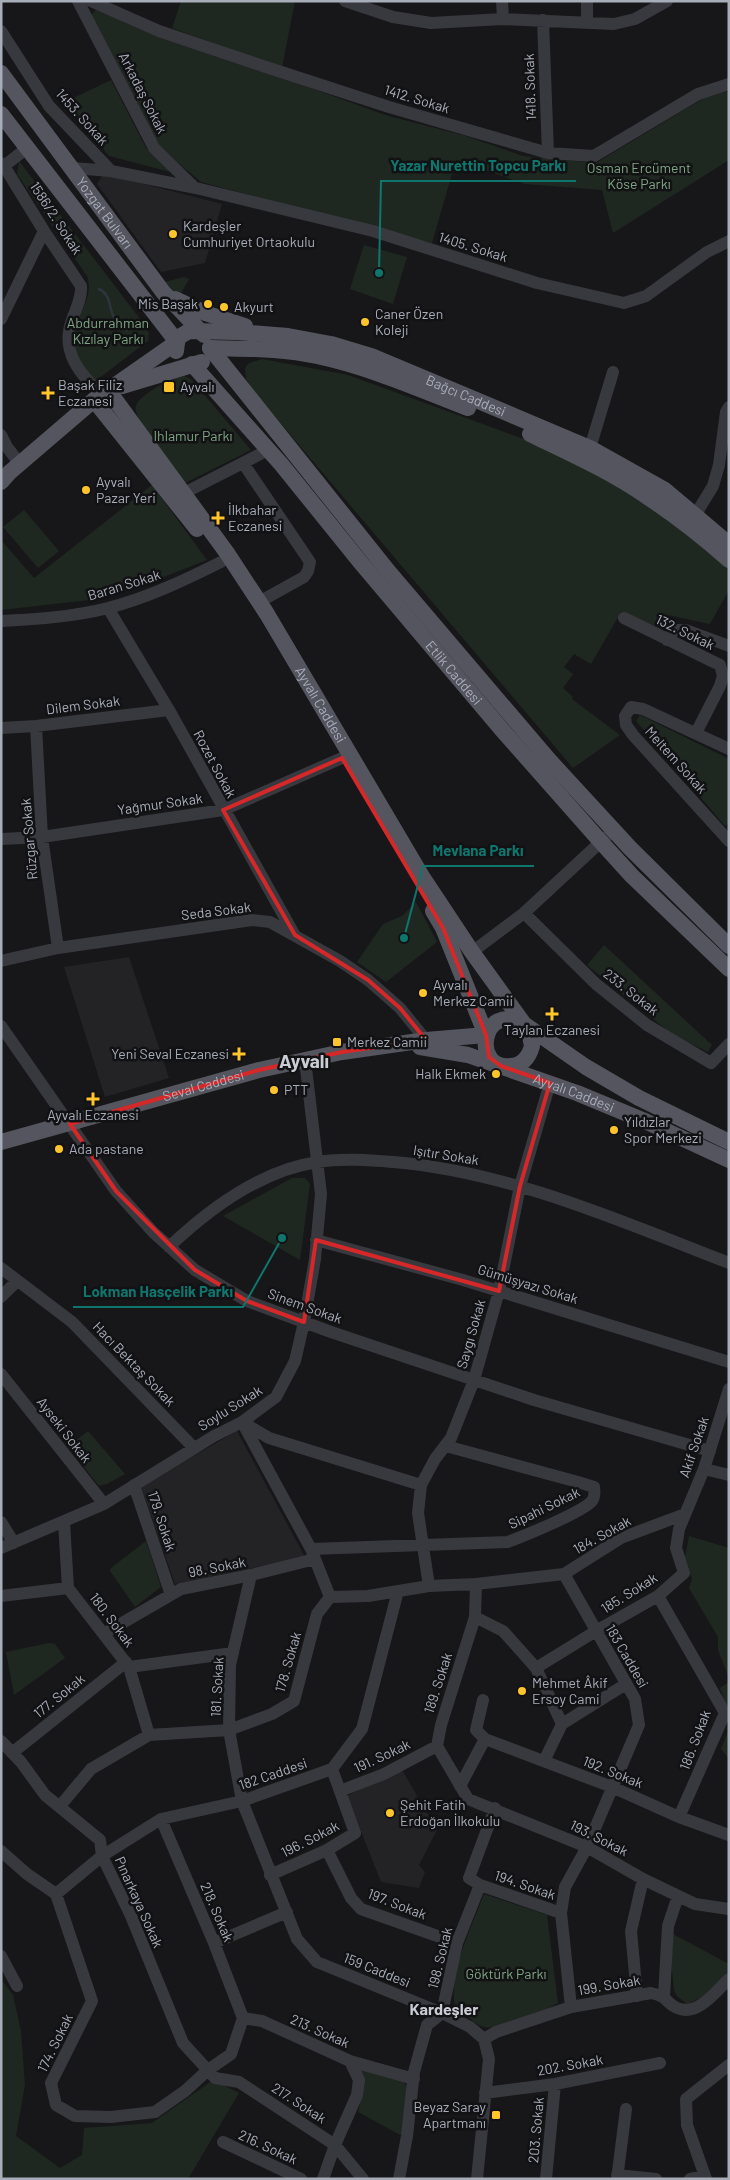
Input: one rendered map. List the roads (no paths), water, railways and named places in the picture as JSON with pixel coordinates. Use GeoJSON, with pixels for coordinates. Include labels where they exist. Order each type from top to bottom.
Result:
{"type":"FeatureCollection","features":[{"type":"Feature","properties":{"kind":"main road","name":"Yozgat Bulvarı"},"geometry":{"type":"LineString","coordinates":[[1,73],[163,292],[199,331],[208,338],[210,348]]}},
{"type":"Feature","properties":{"kind":"main road","name":"Yozgat Bulvarı"},"geometry":{"type":"LineString","coordinates":[[1,114],[177,342],[177,354],[180,359],[192,364]]}},
{"type":"Feature","properties":{"kind":"main road"},"geometry":{"type":"LineString","coordinates":[[163,292],[270,342]]}},
{"type":"Feature","properties":{"kind":"main road","name":"Bağcı Caddesi"},"geometry":{"type":"LineString","coordinates":[[8,473],[101,395],[177,342],[184,333],[194,330],[270,342],[331,344],[374,357],[590,448],[665,490],[729,560]]}},
{"type":"Feature","properties":{"kind":"main road","name":"Bağcı Caddesi"},"geometry":{"type":"LineString","coordinates":[[210,348],[270,342],[387,376],[521,429],[592,465],[729,544]]}},
{"type":"Feature","properties":{"kind":"main road"},"geometry":{"type":"LineString","coordinates":[[239,385],[237,368],[242,359],[270,342]]}},
{"type":"Feature","properties":{"kind":"main road"},"geometry":{"type":"LineString","coordinates":[[101,395],[206,358],[210,348]]}},
{"type":"Feature","properties":{"kind":"main road","name":"Etlik Caddesi"},"geometry":{"type":"LineString","coordinates":[[210,348],[388,571],[550,760],[613,830],[729,946]]}},
{"type":"Feature","properties":{"kind":"main road","name":"Etlik Caddesi"},"geometry":{"type":"LineString","coordinates":[[192,364],[268,450],[496,723],[601,842],[632,876],[729,969]]}},
{"type":"Feature","properties":{"kind":"main road","name":"Ayvalı Caddesi"},"geometry":{"type":"LineString","coordinates":[[101,395],[184,493],[227,553],[259,602],[423,878],[472,952],[524,1024],[532,1038],[530,1054],[518,1065],[501,1066]]}},
{"type":"Feature","properties":{"kind":"main road","name":"Ayvalı Caddesi"},"geometry":{"type":"LineString","coordinates":[[101,395],[163,485],[221,562],[257,617],[342,758],[443,928],[486,1035]]}},
{"type":"Feature","properties":{"kind":"main road","name":"Ayvalı Caddesi"},"geometry":{"type":"LineString","coordinates":[[729,1142],[639,1098],[586,1067],[524,1024],[510,1019],[502,1020],[495,1023],[486,1035],[485,1042],[489,1057],[501,1066],[550,1083],[647,1122],[729,1160]]}},
{"type":"Feature","properties":{"kind":"main road","name":"Seval Caddesi"},"geometry":{"type":"LineString","coordinates":[[1,1142],[260,1070],[305,1060],[342,1052],[426,1040],[486,1035]]}},
{"type":"Feature","properties":{"kind":"main road","name":"Seval Caddesi"},"geometry":{"type":"LineString","coordinates":[[408,1044],[468,1056],[501,1066]]}},
{"type":"Feature","properties":{"kind":"street","name":"Arkadaş Sokak"},"geometry":{"type":"LineString","coordinates":[[78,1],[154,148],[196,188]]}},
{"type":"Feature","properties":{"kind":"street","name":"1412. Sokak"},"geometry":{"type":"LineString","coordinates":[[91,1],[159,30],[266,67],[389,107],[548,154],[594,156],[698,94],[729,84]]}},
{"type":"Feature","properties":{"kind":"street"},"geometry":{"type":"LineString","coordinates":[[345,1],[393,17],[430,23],[503,19],[614,24],[635,19],[667,1]]}},
{"type":"Feature","properties":{"kind":"street"},"geometry":{"type":"LineString","coordinates":[[502,1],[503,19]]}},
{"type":"Feature","properties":{"kind":"street"},"geometry":{"type":"LineString","coordinates":[[587,1],[587,22]]}},
{"type":"Feature","properties":{"kind":"street","name":"1418. Sokak"},"geometry":{"type":"LineString","coordinates":[[543,20],[548,154]]}},
{"type":"Feature","properties":{"kind":"street","name":"1453. Sokak"},"geometry":{"type":"LineString","coordinates":[[1,31],[49,106],[111,171]]}},
{"type":"Feature","properties":{"kind":"street"},"geometry":{"type":"LineString","coordinates":[[3,164],[27,148]]}},
{"type":"Feature","properties":{"kind":"street","name":"1586/2. Sokak"},"geometry":{"type":"LineString","coordinates":[[3,164],[82,288],[68,332],[67,344],[85,378],[101,395]]}},
{"type":"Feature","properties":{"kind":"street","name":"1405. Sokak"},"geometry":{"type":"LineString","coordinates":[[73,168],[111,171],[196,188],[373,231],[537,283],[624,303],[646,296],[707,252],[729,241]]}},
{"type":"Feature","properties":{"kind":"street"},"geometry":{"type":"LineString","coordinates":[[1,318],[44,230]]}},
{"type":"Feature","properties":{"kind":"street"},"geometry":{"type":"LineString","coordinates":[[590,448],[613,372]]}},
{"type":"Feature","properties":{"kind":"street"},"geometry":{"type":"LineString","coordinates":[[692,521],[713,486],[726,412],[729,407]]}},
{"type":"Feature","properties":{"kind":"street"},"geometry":{"type":"LineString","coordinates":[[1,435],[7,447],[8,473]]}},
{"type":"Feature","properties":{"kind":"street"},"geometry":{"type":"LineString","coordinates":[[184,493],[268,450]]}},
{"type":"Feature","properties":{"kind":"street"},"geometry":{"type":"LineString","coordinates":[[243,463],[310,562],[304,577],[259,602]]}},
{"type":"Feature","properties":{"kind":"street","name":"Baran Sokak"},"geometry":{"type":"LineString","coordinates":[[1,621],[57,618],[108,608],[168,587],[221,562]]}},
{"type":"Feature","properties":{"kind":"street","name":"Rozet Sokak"},"geometry":{"type":"LineString","coordinates":[[108,608],[169,710],[223,810],[295,935]]}},
{"type":"Feature","properties":{"kind":"street","name":"132. Sokak"},"geometry":{"type":"LineString","coordinates":[[624,618],[720,665],[723,676],[720,686],[696,733]]}},
{"type":"Feature","properties":{"kind":"street"},"geometry":{"type":"LineString","coordinates":[[667,640],[674,630],[686,630],[729,646]]}},
{"type":"Feature","properties":{"kind":"street","name":"Meltem Sokak"},"geometry":{"type":"LineString","coordinates":[[729,749],[643,709],[631,707],[625,716],[626,724],[633,735],[729,841]]}},
{"type":"Feature","properties":{"kind":"street","name":"Dilem Sokak"},"geometry":{"type":"LineString","coordinates":[[1,728],[36,726],[169,710]]}},
{"type":"Feature","properties":{"kind":"street","name":"Rüzgar Sokak"},"geometry":{"type":"LineString","coordinates":[[36,726],[42,837],[58,948]]}},
{"type":"Feature","properties":{"kind":"street","name":"Yağmur Sokak"},"geometry":{"type":"LineString","coordinates":[[1,839],[42,837],[223,810],[342,758]]}},
{"type":"Feature","properties":{"kind":"street"},"geometry":{"type":"LineString","coordinates":[[472,952],[524,914],[613,830]]}},
{"type":"Feature","properties":{"kind":"street","name":"233. Sokak"},"geometry":{"type":"LineString","coordinates":[[524,914],[596,984],[647,1025],[711,1063],[729,1044]]}},
{"type":"Feature","properties":{"kind":"street","name":"Seda Sokak"},"geometry":{"type":"LineString","coordinates":[[1,961],[58,948],[252,920],[270,922],[340,961],[368,980],[400,1008],[426,1040]]}},
{"type":"Feature","properties":{"kind":"street","name":"Sinem Sokak"},"geometry":{"type":"LineString","coordinates":[[1,1026],[116,1191],[153,1232],[195,1270],[247,1301],[304,1322],[534,1400],[710,1451]]}},
{"type":"Feature","properties":{"kind":"street","name":"Soylu Sokak"},"geometry":{"type":"LineString","coordinates":[[1,1548],[104,1504],[194,1448],[242,1422],[276,1397],[294,1361],[304,1322],[321,1194],[305,1060]]}},
{"type":"Feature","properties":{"kind":"street","name":"Saygı Sokak"},"geometry":{"type":"LineString","coordinates":[[429,1586],[418,1513],[421,1485],[435,1459],[451,1438],[474,1380],[498,1291],[520,1186],[550,1083]]}},
{"type":"Feature","properties":{"kind":"street","name":"Işıtır Sokak"},"geometry":{"type":"LineString","coordinates":[[169,1247],[195,1223],[231,1196],[278,1173],[317,1162],[365,1160],[424,1164],[485,1176],[559,1197],[729,1263]]}},
{"type":"Feature","properties":{"kind":"street","name":"Gümüşyazı Sokak"},"geometry":{"type":"LineString","coordinates":[[316,1240],[498,1291],[729,1362]]}},
{"type":"Feature","properties":{"kind":"street","name":"Hacı Bektaş Sokak"},"geometry":{"type":"LineString","coordinates":[[1,1268],[72,1322],[194,1448]]}},
{"type":"Feature","properties":{"kind":"street"},"geometry":{"type":"LineString","coordinates":[[1,1297],[17,1281]]}},
{"type":"Feature","properties":{"kind":"street","name":"Ayseki Sokak"},"geometry":{"type":"LineString","coordinates":[[1,1374],[104,1504]]}},
{"type":"Feature","properties":{"kind":"street","name":"Akif Sokak"},"geometry":{"type":"LineString","coordinates":[[686,1514],[704,1469],[729,1389]]}},
{"type":"Feature","properties":{"kind":"street"},"geometry":{"type":"LineString","coordinates":[[242,1422],[269,1438],[421,1485]]}},
{"type":"Feature","properties":{"kind":"street"},"geometry":{"type":"LineString","coordinates":[[242,1422],[313,1554],[330,1597],[368,1596],[429,1586],[476,1584],[564,1574]]}},
{"type":"Feature","properties":{"kind":"street","name":"Sipahi Sokak"},"geometry":{"type":"LineString","coordinates":[[313,1554],[423,1545],[508,1542],[528,1535],[578,1509],[590,1502],[595,1494],[594,1487],[446,1446]]}},
{"type":"Feature","properties":{"kind":"street"},"geometry":{"type":"LineString","coordinates":[[704,1469],[729,1475]]}},
{"type":"Feature","properties":{"kind":"street","name":"179. Sokak"},"geometry":{"type":"LineString","coordinates":[[134,1485],[171,1595]]}},
{"type":"Feature","properties":{"kind":"street","name":"184. Sokak"},"geometry":{"type":"LineString","coordinates":[[564,1574],[621,1538],[686,1514]]}},
{"type":"Feature","properties":{"kind":"street","name":"185. Sokak"},"geometry":{"type":"LineString","coordinates":[[536,1668],[658,1596],[684,1573],[676,1548],[680,1529],[686,1514]]}},
{"type":"Feature","properties":{"kind":"street"},"geometry":{"type":"LineString","coordinates":[[1,1522],[14,1543]]}},
{"type":"Feature","properties":{"kind":"street"},"geometry":{"type":"LineString","coordinates":[[1,1596],[68,1588],[64,1522]]}},
{"type":"Feature","properties":{"kind":"street"},"geometry":{"type":"LineString","coordinates":[[1,1538],[14,1543]]}},
{"type":"Feature","properties":{"kind":"street"},"geometry":{"type":"LineString","coordinates":[[1,1554],[14,1543]]}},
{"type":"Feature","properties":{"kind":"street","name":"98. Sokak"},"geometry":{"type":"LineString","coordinates":[[105,1633],[181,1589],[251,1575],[313,1554]]}},
{"type":"Feature","properties":{"kind":"street","name":"183 Caddesi"},"geometry":{"type":"LineString","coordinates":[[564,1574],[635,1698],[639,1725],[587,1847],[565,1887],[561,1913],[571,2007]]}},
{"type":"Feature","properties":{"kind":"street","name":"181. Sokak"},"geometry":{"type":"LineString","coordinates":[[242,1801],[229,1730],[230,1665],[251,1575]]}},
{"type":"Feature","properties":{"kind":"street","name":"189. Sokak"},"geometry":{"type":"LineString","coordinates":[[437,1746],[441,1725],[475,1617],[476,1584]]}},
{"type":"Feature","properties":{"kind":"street","name":"180. Sokak"},"geometry":{"type":"LineString","coordinates":[[68,1588],[105,1633],[127,1665],[149,1735]]}},
{"type":"Feature","properties":{"kind":"street"},"geometry":{"type":"LineString","coordinates":[[332,1769],[362,1729],[398,1591]]}},
{"type":"Feature","properties":{"kind":"street","name":"186. Sokak"},"geometry":{"type":"LineString","coordinates":[[658,1596],[725,1713],[680,1817]]}},
{"type":"Feature","properties":{"kind":"street","name":"178. Sokak"},"geometry":{"type":"LineString","coordinates":[[60,1806],[91,1769],[149,1735],[229,1730],[272,1714],[294,1701],[317,1614],[330,1597]]}},
{"type":"Feature","properties":{"kind":"street"},"geometry":{"type":"LineString","coordinates":[[475,1617],[503,1631],[536,1668],[562,1724]]}},
{"type":"Feature","properties":{"kind":"street"},"geometry":{"type":"LineString","coordinates":[[127,1665],[233,1653]]}},
{"type":"Feature","properties":{"kind":"street","name":"177. Sokak"},"geometry":{"type":"LineString","coordinates":[[12,1753],[127,1665]]}},
{"type":"Feature","properties":{"kind":"street"},"geometry":{"type":"LineString","coordinates":[[544,1761],[562,1724],[626,1684]]}},
{"type":"Feature","properties":{"kind":"street"},"geometry":{"type":"LineString","coordinates":[[460,1786],[485,1739],[476,1730],[483,1700]]}},
{"type":"Feature","properties":{"kind":"street","name":"192. Sokak"},"geometry":{"type":"LineString","coordinates":[[485,1739],[612,1787],[680,1817],[729,1835]]}},
{"type":"Feature","properties":{"kind":"street","name":"Pınarkaya Sokak"},"geometry":{"type":"LineString","coordinates":[[1,1741],[21,1762],[45,1795],[100,1840],[102,1856],[131,1916],[183,2043],[208,2070]]}},
{"type":"Feature","properties":{"kind":"street"},"geometry":{"type":"LineString","coordinates":[[437,1746],[460,1786]]}},
{"type":"Feature","properties":{"kind":"street","name":"191. Sokak"},"geometry":{"type":"LineString","coordinates":[[340,1791],[384,1774],[437,1746]]}},
{"type":"Feature","properties":{"kind":"street","name":"196. Sokak"},"geometry":{"type":"LineString","coordinates":[[270,1875],[327,1850],[356,1832],[332,1769]]}},
{"type":"Feature","properties":{"kind":"street","name":"182 Caddesi"},"geometry":{"type":"LineString","coordinates":[[56,1894],[102,1856],[161,1819],[242,1801],[332,1769]]}},
{"type":"Feature","properties":{"kind":"street","name":"193. Sokak"},"geometry":{"type":"LineString","coordinates":[[460,1786],[468,1799],[495,1808],[587,1847],[643,1880],[695,1904],[729,1909]]}},
{"type":"Feature","properties":{"kind":"street","name":"159 Caddesi"},"geometry":{"type":"LineString","coordinates":[[242,1801],[297,1939],[317,1962],[442,2013],[470,2026],[484,2039]]}},
{"type":"Feature","properties":{"kind":"street"},"geometry":{"type":"LineString","coordinates":[[480,1885],[469,1878],[495,1808]]}},
{"type":"Feature","properties":{"kind":"street","name":"218. Sokak"},"geometry":{"type":"LineString","coordinates":[[161,1819],[214,1943],[243,2018]]}},
{"type":"Feature","properties":{"kind":"street","name":"197. Sokak"},"geometry":{"type":"LineString","coordinates":[[327,1850],[351,1898],[361,1908],[457,1943]]}},
{"type":"Feature","properties":{"kind":"street"},"geometry":{"type":"LineString","coordinates":[[1,1851],[56,1894]]}},
{"type":"Feature","properties":{"kind":"street"},"geometry":{"type":"LineString","coordinates":[[637,1996],[631,1931],[643,1880]]}},
{"type":"Feature","properties":{"kind":"street","name":"194. Sokak"},"geometry":{"type":"LineString","coordinates":[[480,1885],[561,1913]]}},
{"type":"Feature","properties":{"kind":"street","name":"198. Sokak"},"geometry":{"type":"LineString","coordinates":[[442,2013],[457,1943],[480,1885]]}},
{"type":"Feature","properties":{"kind":"street","name":"174. Sokak"},"geometry":{"type":"LineString","coordinates":[[56,1894],[92,2000],[51,2083],[56,2105],[75,2116],[111,2117],[155,2112],[185,2091],[208,2070],[230,2054],[243,2018]]}},
{"type":"Feature","properties":{"kind":"street"},"geometry":{"type":"LineString","coordinates":[[678,1896],[668,1926],[664,1996],[676,2008],[688,2010],[704,2004],[729,1978]]}},
{"type":"Feature","properties":{"kind":"street"},"geometry":{"type":"LineString","coordinates":[[214,1943],[287,1912]]}},
{"type":"Feature","properties":{"kind":"street"},"geometry":{"type":"LineString","coordinates":[[1,1956],[17,1986]]}},
{"type":"Feature","properties":{"kind":"street","name":"199. Sokak"},"geometry":{"type":"LineString","coordinates":[[484,2039],[496,2032],[571,2007],[651,1993],[664,1996]]}},
{"type":"Feature","properties":{"kind":"street"},"geometry":{"type":"LineString","coordinates":[[399,2179],[414,2072],[427,2025],[442,2013]]}},
{"type":"Feature","properties":{"kind":"street","name":"213. Sokak"},"geometry":{"type":"LineString","coordinates":[[243,2018],[262,2021],[350,2061],[359,2080],[357,2095],[335,2145],[323,2179]]}},
{"type":"Feature","properties":{"kind":"street"},"geometry":{"type":"LineString","coordinates":[[476,2179],[489,2059],[484,2039]]}},
{"type":"Feature","properties":{"kind":"street"},"geometry":{"type":"LineString","coordinates":[[350,2061],[414,2079]]}},
{"type":"Feature","properties":{"kind":"street","name":"202. Sokak"},"geometry":{"type":"LineString","coordinates":[[485,2093],[555,2084],[660,2063]]}},
{"type":"Feature","properties":{"kind":"street"},"geometry":{"type":"LineString","coordinates":[[690,2179],[706,2178],[687,2124],[686,2099],[729,2065]]}},
{"type":"Feature","properties":{"kind":"street","name":"217. Sokak"},"geometry":{"type":"LineString","coordinates":[[208,2070],[215,2078],[239,2082],[335,2145],[363,2179]]}},
{"type":"Feature","properties":{"kind":"street","name":"203. Sokak"},"geometry":{"type":"LineString","coordinates":[[546,2179],[555,2084]]}},
{"type":"Feature","properties":{"kind":"street"},"geometry":{"type":"LineString","coordinates":[[626,2109],[617,2177],[656,2179]]}},
{"type":"Feature","properties":{"kind":"street","name":"216. Sokak"},"geometry":{"type":"LineString","coordinates":[[223,2142],[301,2179]]}},
{"type":"Feature","properties":{"kind":"waterway"},"geometry":{"type":"LineString","coordinates":[[99,289],[108,298],[116,321],[127,330]]}},
{"type":"Feature","properties":{"kind":"place","name":"Kardeşler Cumhuriyet Ortaokulu"},"geometry":{"type":"Point","coordinates":[173,234]}},
{"type":"Feature","properties":{"kind":"place","name":"Yazar Nurettin Topcu Parkı"},"geometry":{"type":"Point","coordinates":[379,273]}},
{"type":"Feature","properties":{"kind":"place","name":"Mis Başak"},"geometry":{"type":"Point","coordinates":[208,304]}},
{"type":"Feature","properties":{"kind":"place","name":"Akyurt"},"geometry":{"type":"Point","coordinates":[224,307]}},
{"type":"Feature","properties":{"kind":"place","name":"Caner Özen Koleji"},"geometry":{"type":"Point","coordinates":[365,322]}},
{"type":"Feature","properties":{"kind":"place","name":"Ayvalı"},"geometry":{"type":"Point","coordinates":[169,387]}},
{"type":"Feature","properties":{"kind":"place","name":"Başak Filiz Eczanesi"},"geometry":{"type":"Point","coordinates":[48,393]}},
{"type":"Feature","properties":{"kind":"place","name":"Ayvalı Pazar Yeri"},"geometry":{"type":"Point","coordinates":[86,490]}},
{"type":"Feature","properties":{"kind":"place","name":"İlkbahar Eczanesi"},"geometry":{"type":"Point","coordinates":[218,518]}},
{"type":"Feature","properties":{"kind":"place","name":"Mevlana Parkı"},"geometry":{"type":"Point","coordinates":[404,938]}},
{"type":"Feature","properties":{"kind":"place","name":"Ayvalı Merkez Camii"},"geometry":{"type":"Point","coordinates":[423,993]}},
{"type":"Feature","properties":{"kind":"place","name":"Taylan Eczanesi"},"geometry":{"type":"Point","coordinates":[552,1014]}},
{"type":"Feature","properties":{"kind":"place","name":"Merkez Camii"},"geometry":{"type":"Point","coordinates":[337,1042]}},
{"type":"Feature","properties":{"kind":"place","name":"Yeni Seval Eczanesi"},"geometry":{"type":"Point","coordinates":[239,1054]}},
{"type":"Feature","properties":{"kind":"place","name":"Halk Ekmek"},"geometry":{"type":"Point","coordinates":[496,1074]}},
{"type":"Feature","properties":{"kind":"place","name":"PTT"},"geometry":{"type":"Point","coordinates":[274,1090]}},
{"type":"Feature","properties":{"kind":"place","name":"Ayvalı Eczanesi"},"geometry":{"type":"Point","coordinates":[93,1099]}},
{"type":"Feature","properties":{"kind":"place","name":"Yıldızlar Spor Merkezi"},"geometry":{"type":"Point","coordinates":[614,1130]}},
{"type":"Feature","properties":{"kind":"place","name":"Ada pastane"},"geometry":{"type":"Point","coordinates":[59,1149]}},
{"type":"Feature","properties":{"kind":"place","name":"Lokman Hasçelik Parkı"},"geometry":{"type":"Point","coordinates":[282,1238]}},
{"type":"Feature","properties":{"kind":"place","name":"Mehmet Âkif Ersoy Cami"},"geometry":{"type":"Point","coordinates":[522,1691]}},
{"type":"Feature","properties":{"kind":"place","name":"Şehit Fatih Erdoğan İlkokulu"},"geometry":{"type":"Point","coordinates":[390,1813]}},
{"type":"Feature","properties":{"kind":"place","name":"Beyaz Saray Apartmanı"},"geometry":{"type":"Point","coordinates":[496,2115]}},
{"type":"Feature","properties":{"kind":"district","name":"Ayvalı"},"geometry":{"type":"Point","coordinates":[304,1061]}},
{"type":"Feature","properties":{"kind":"district","name":"Kardeşler"},"geometry":{"type":"Point","coordinates":[444,2009]}},
{"type":"Feature","properties":{"kind":"park label","name":"Osman Ercüment Köse Parkı"},"geometry":{"type":"Point","coordinates":[639,176]}},
{"type":"Feature","properties":{"kind":"park label","name":"Abdurrahman Kızılay Parkı"},"geometry":{"type":"Point","coordinates":[108,332]}},
{"type":"Feature","properties":{"kind":"park label","name":"Ihlamur Parkı"},"geometry":{"type":"Point","coordinates":[193,436]}},
{"type":"Feature","properties":{"kind":"park label","name":"Göktürk Parkı"},"geometry":{"type":"Point","coordinates":[506,1974]}}]}
